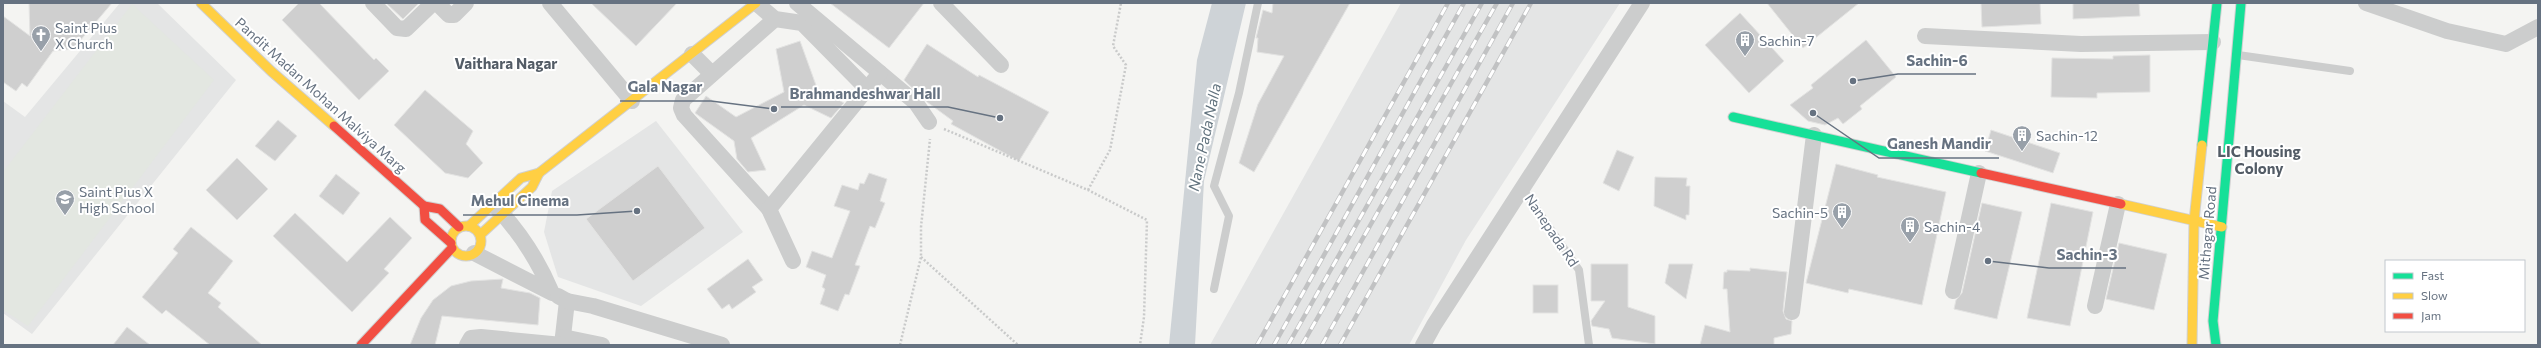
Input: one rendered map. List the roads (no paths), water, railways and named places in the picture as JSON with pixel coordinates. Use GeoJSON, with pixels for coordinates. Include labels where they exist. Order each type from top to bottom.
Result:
{"type":"FeatureCollection","features":[{"type":"Feature","properties":{"kind":"street","name":"Pandit Madan Mohan Malviya Marg"},"geometry":{"type":"LineString","coordinates":[[201,3],[271,72],[424,206]]}},
{"type":"Feature","properties":{"kind":"street"},"geometry":{"type":"LineString","coordinates":[[373,3],[396,28],[401,30],[406,28],[432,4],[437,4],[449,15],[454,15],[466,3]]}},
{"type":"Feature","properties":{"kind":"street"},"geometry":{"type":"LineString","coordinates":[[550,3],[632,101]]}},
{"type":"Feature","properties":{"kind":"street"},"geometry":{"type":"LineString","coordinates":[[459,227],[440,209],[424,206],[425,220],[460,255],[470,255],[474,253],[480,245],[480,235],[521,178],[539,173],[756,3],[775,19],[802,23],[868,90]]}},
{"type":"Feature","properties":{"kind":"street"},"geometry":{"type":"LineString","coordinates":[[797,3],[916,103],[929,122]]}},
{"type":"Feature","properties":{"kind":"street"},"geometry":{"type":"LineString","coordinates":[[941,3],[1002,65]]}},
{"type":"Feature","properties":{"kind":"street"},"geometry":{"type":"LineString","coordinates":[[1423,345],[1434,324],[1642,3]]}},
{"type":"Feature","properties":{"kind":"street","name":"Mithagar Road"},"geometry":{"type":"LineString","coordinates":[[2192,345],[2194,221],[2217,3]]}},
{"type":"Feature","properties":{"kind":"street","name":"Mithagar Road"},"geometry":{"type":"LineString","coordinates":[[2216,345],[2214,321],[2241,3]]}},
{"type":"Feature","properties":{"kind":"street"},"geometry":{"type":"LineString","coordinates":[[2366,3],[2447,31],[2506,44],[2538,27]]}},
{"type":"Feature","properties":{"kind":"street"},"geometry":{"type":"LineString","coordinates":[[775,19],[683,100],[681,108],[684,115],[769,209],[793,261]]}},
{"type":"Feature","properties":{"kind":"street"},"geometry":{"type":"LineString","coordinates":[[1925,36],[2081,44],[2213,42]]}},
{"type":"Feature","properties":{"kind":"street"},"geometry":{"type":"LineString","coordinates":[[692,54],[712,74]]}},
{"type":"Feature","properties":{"kind":"street"},"geometry":{"type":"LineString","coordinates":[[769,209],[868,90],[880,73]]}},
{"type":"Feature","properties":{"kind":"street"},"geometry":{"type":"LineString","coordinates":[[1734,117],[2222,227]]}},
{"type":"Feature","properties":{"kind":"street"},"geometry":{"type":"LineString","coordinates":[[1792,312],[1814,135]]}},
{"type":"Feature","properties":{"kind":"street"},"geometry":{"type":"LineString","coordinates":[[1953,291],[1979,172]]}},
{"type":"Feature","properties":{"kind":"street"},"geometry":{"type":"LineString","coordinates":[[361,345],[452,246],[452,233],[459,227],[469,226],[532,187],[539,173]]}},
{"type":"Feature","properties":{"kind":"street"},"geometry":{"type":"LineString","coordinates":[[2095,306],[2118,204]]}},
{"type":"Feature","properties":{"kind":"street"},"geometry":{"type":"LineString","coordinates":[[498,209],[523,238],[541,267],[552,293]]}},
{"type":"Feature","properties":{"kind":"street"},"geometry":{"type":"LineString","coordinates":[[469,226],[480,235]]}},
{"type":"Feature","properties":{"kind":"street"},"geometry":{"type":"LineString","coordinates":[[474,253],[568,301],[593,306],[722,345]]}},
{"type":"Feature","properties":{"kind":"street"},"geometry":{"type":"LineString","coordinates":[[562,342],[568,301]]}},
{"type":"Feature","properties":{"kind":"street"},"geometry":{"type":"LineString","coordinates":[[466,345],[471,338],[481,337],[602,345]]}},
{"type":"Feature","properties":{"kind":"lane"},"geometry":{"type":"LineString","coordinates":[[1214,289],[1229,216],[1214,186],[1239,93],[1258,3]]}},
{"type":"Feature","properties":{"kind":"lane"},"geometry":{"type":"LineString","coordinates":[[2237,55],[2350,72]]}},
{"type":"Feature","properties":{"kind":"lane","name":"Nanepada Rd"},"geometry":{"type":"LineString","coordinates":[[1522,188],[1579,270],[1589,345]]}},
{"type":"Feature","properties":{"kind":"water","name":"Nane Pada Nalla"},"geometry":{"type":"Polygon","coordinates":[[[1212,3],[1246,3],[1204,181],[1195,345],[1169,345],[1197,60],[1212,3]]]}},
{"type":"Feature","properties":{"kind":"railway"},"geometry":{"type":"LineString","coordinates":[[1257,345],[1448,3]]}},
{"type":"Feature","properties":{"kind":"railway"},"geometry":{"type":"LineString","coordinates":[[1274,345],[1464,3]]}},
{"type":"Feature","properties":{"kind":"railway"},"geometry":{"type":"LineString","coordinates":[[1288,345],[1482,3]]}},
{"type":"Feature","properties":{"kind":"railway"},"geometry":{"type":"LineString","coordinates":[[1302,345],[1497,3]]}},
{"type":"Feature","properties":{"kind":"railway"},"geometry":{"type":"LineString","coordinates":[[1322,345],[1513,3]]}},
{"type":"Feature","properties":{"kind":"railway"},"geometry":{"type":"LineString","coordinates":[[1340,345],[1531,3]]}},
{"type":"Feature","properties":{"kind":"place","name":"Saint Pius X Church"},"geometry":{"type":"Point","coordinates":[41,52]}},
{"type":"Feature","properties":{"kind":"place","name":"Sachin-7"},"geometry":{"type":"Point","coordinates":[1745,57]}},
{"type":"Feature","properties":{"kind":"place","name":"Sachin-6"},"geometry":{"type":"Point","coordinates":[1853,81]}},
{"type":"Feature","properties":{"kind":"place","name":"Gala Nagar"},"geometry":{"type":"Point","coordinates":[774,109]}},
{"type":"Feature","properties":{"kind":"place","name":"Ganesh Mandir"},"geometry":{"type":"Point","coordinates":[1813,113]}},
{"type":"Feature","properties":{"kind":"place","name":"Brahmandeshwar Hall"},"geometry":{"type":"Point","coordinates":[1000,118]}},
{"type":"Feature","properties":{"kind":"place","name":"Sachin-12"},"geometry":{"type":"Point","coordinates":[2022,152]}},
{"type":"Feature","properties":{"kind":"place","name":"Mehul Cinema"},"geometry":{"type":"Point","coordinates":[637,211]}},
{"type":"Feature","properties":{"kind":"place","name":"Saint Pius X High School"},"geometry":{"type":"Point","coordinates":[65,216]}},
{"type":"Feature","properties":{"kind":"place","name":"Sachin-5"},"geometry":{"type":"Point","coordinates":[1842,229]}},
{"type":"Feature","properties":{"kind":"place","name":"Sachin-4"},"geometry":{"type":"Point","coordinates":[1910,243]}},
{"type":"Feature","properties":{"kind":"place","name":"Sachin-3"},"geometry":{"type":"Point","coordinates":[1988,261]}},
{"type":"Feature","properties":{"kind":"district","name":"Vaithara Nagar"},"geometry":{"type":"Point","coordinates":[506,63]}},
{"type":"Feature","properties":{"kind":"district","name":"LIC Housing Colony"},"geometry":{"type":"Point","coordinates":[2259,160]}}]}
